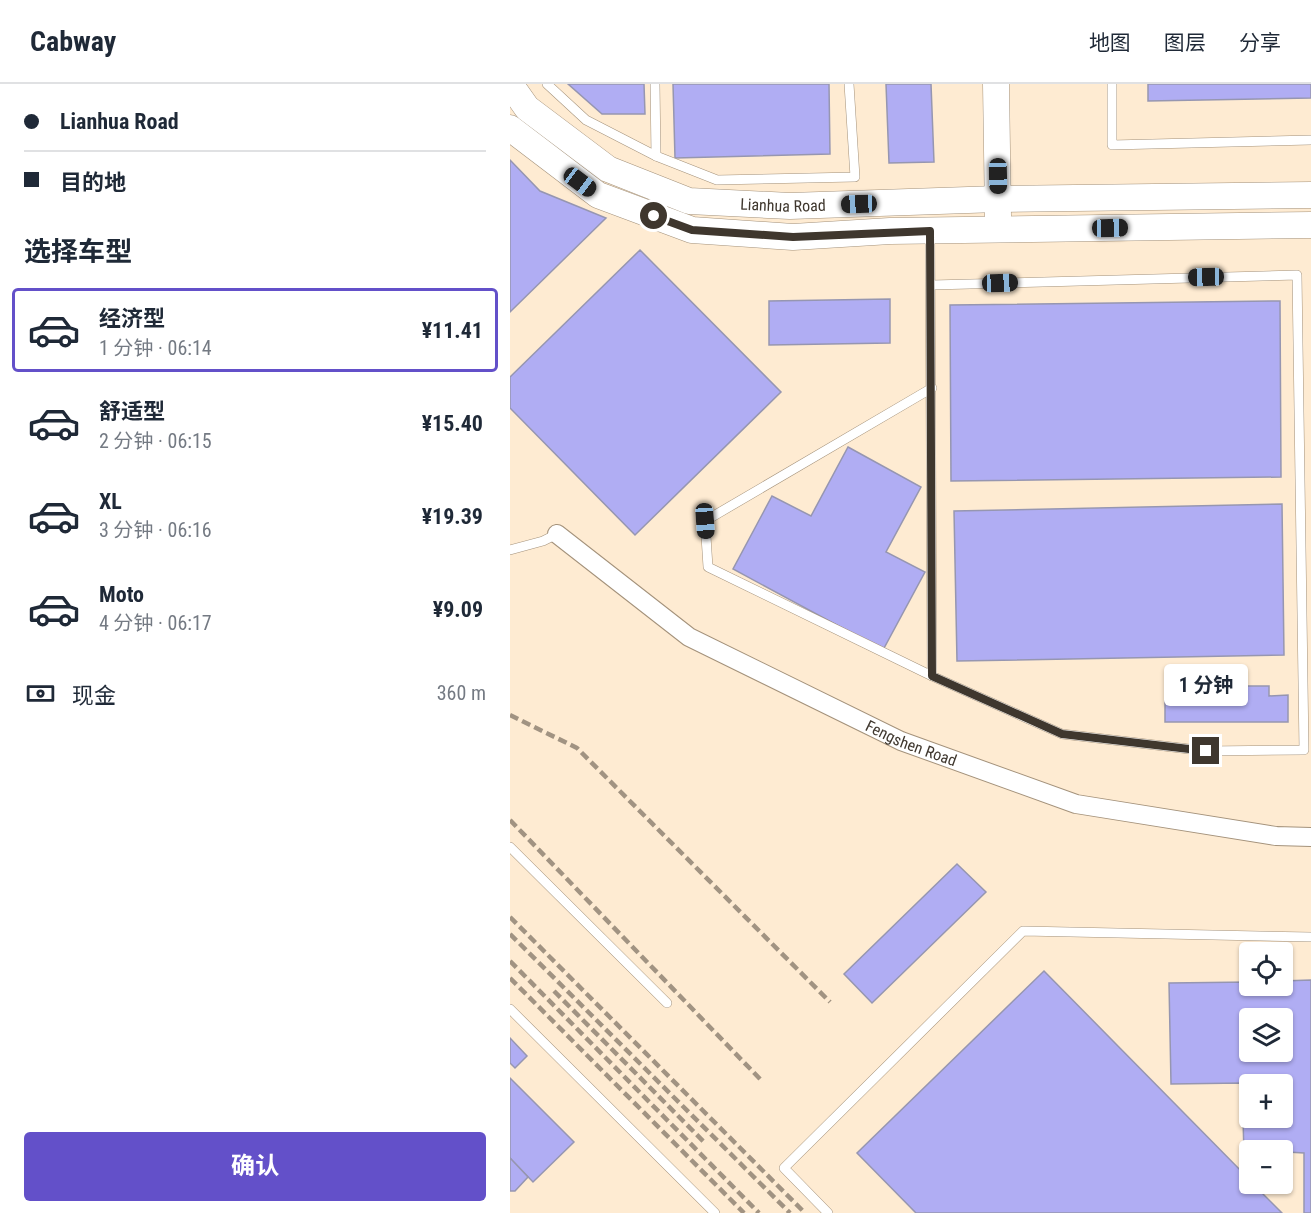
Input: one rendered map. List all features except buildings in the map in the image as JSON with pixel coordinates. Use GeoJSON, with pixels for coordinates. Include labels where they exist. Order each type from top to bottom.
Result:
{"type":"FeatureCollection","features":[{"type":"Feature","properties":{"kind":"street","name":"Lianhua Road"},"geometry":{"type":"LineString","coordinates":[[510,84],[527,108],[608,169],[689,201],[790,206],[998,199],[1311,195]]}},
{"type":"Feature","properties":{"kind":"street"},"geometry":{"type":"LineString","coordinates":[[996,84],[999,229]]}},
{"type":"Feature","properties":{"kind":"street","name":"Lianhua Road"},"geometry":{"type":"LineString","coordinates":[[510,128],[598,195],[692,230],[793,237],[999,229],[1311,225]]}},
{"type":"Feature","properties":{"kind":"street","name":"Fengshen Road"},"geometry":{"type":"LineString","coordinates":[[557,534],[689,637],[901,741],[1076,804],[1276,837],[1311,837]]}},
{"type":"Feature","properties":{"kind":"lane"},"geometry":{"type":"LineString","coordinates":[[547,84],[586,120],[656,156],[717,180],[855,177],[849,84]]}},
{"type":"Feature","properties":{"kind":"lane"},"geometry":{"type":"LineString","coordinates":[[655,84],[656,156]]}},
{"type":"Feature","properties":{"kind":"lane"},"geometry":{"type":"LineString","coordinates":[[1112,84],[1113,145],[1311,140]]}},
{"type":"Feature","properties":{"kind":"lane"},"geometry":{"type":"LineString","coordinates":[[930,231],[932,676]]}},
{"type":"Feature","properties":{"kind":"lane"},"geometry":{"type":"LineString","coordinates":[[932,285],[1297,275],[1306,488],[1308,750],[1206,751],[1062,734],[932,676],[708,567],[705,521],[932,388]]}},
{"type":"Feature","properties":{"kind":"lane"},"geometry":{"type":"LineString","coordinates":[[510,550],[557,534]]}},
{"type":"Feature","properties":{"kind":"lane"},"geometry":{"type":"LineString","coordinates":[[510,847],[667,1003]]}},
{"type":"Feature","properties":{"kind":"lane"},"geometry":{"type":"LineString","coordinates":[[828,1213],[784,1168],[1023,931],[1311,937]]}},
{"type":"Feature","properties":{"kind":"lane"},"geometry":{"type":"LineString","coordinates":[[510,1009],[715,1213]]}},
{"type":"Feature","properties":{"kind":"railway"},"geometry":{"type":"LineString","coordinates":[[510,715],[577,748],[830,1002]]}},
{"type":"Feature","properties":{"kind":"railway"},"geometry":{"type":"LineString","coordinates":[[510,820],[761,1080]]}},
{"type":"Feature","properties":{"kind":"railway"},"geometry":{"type":"LineString","coordinates":[[510,917],[805,1213]]}},
{"type":"Feature","properties":{"kind":"railway"},"geometry":{"type":"LineString","coordinates":[[510,934],[790,1213]]}},
{"type":"Feature","properties":{"kind":"railway"},"geometry":{"type":"LineString","coordinates":[[510,961],[759,1213]]}},
{"type":"Feature","properties":{"kind":"railway"},"geometry":{"type":"LineString","coordinates":[[510,978],[744,1213]]}},
{"type":"Feature","properties":{"kind":"railway"},"geometry":{"type":"LineString","coordinates":[[554,991],[706,1144]]}},
{"type":"Feature","properties":{"kind":"route"},"geometry":{"type":"LineString","coordinates":[[654,216],[692,230],[793,237],[930,231],[932,676],[1062,734],[1206,751]]}}]}
